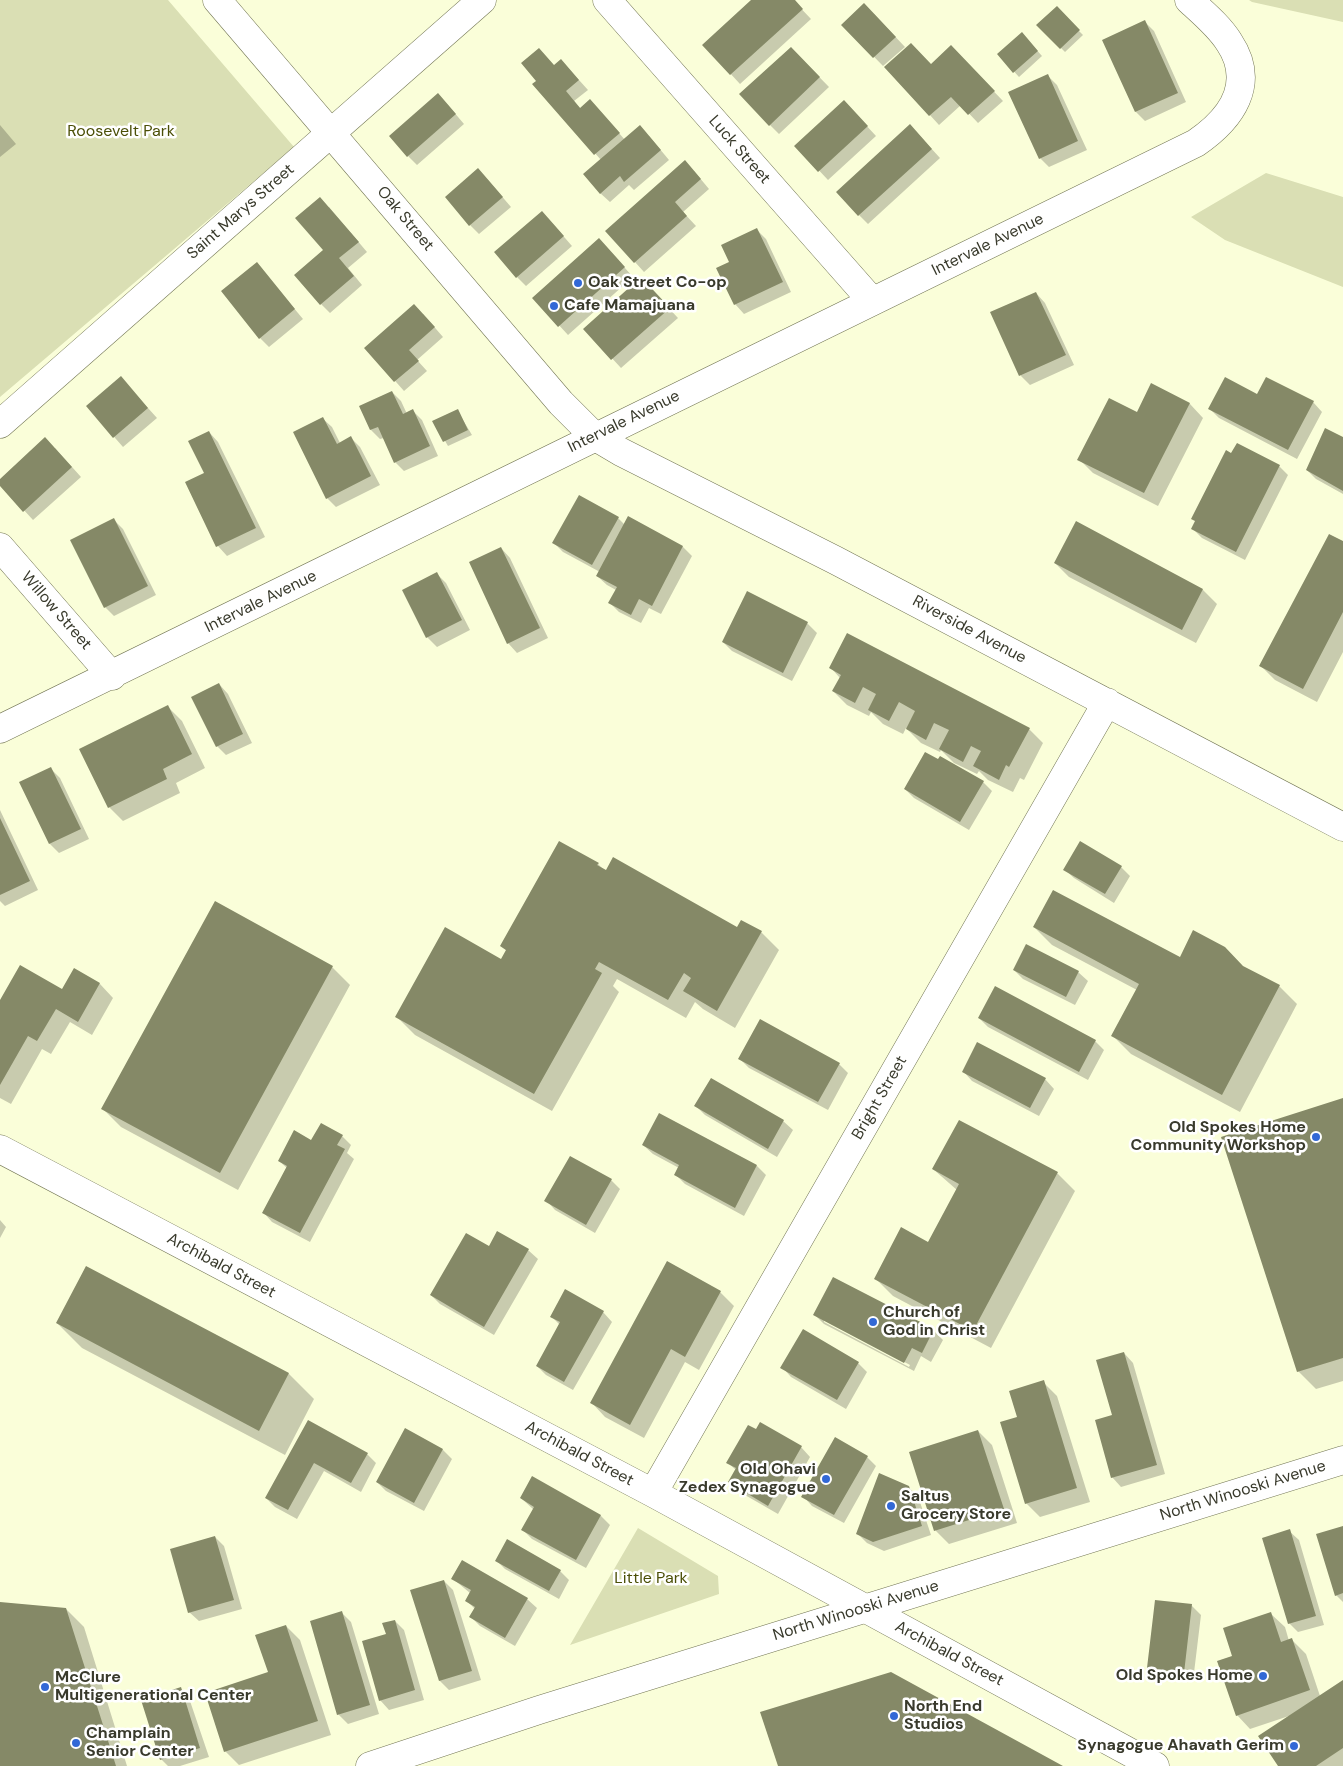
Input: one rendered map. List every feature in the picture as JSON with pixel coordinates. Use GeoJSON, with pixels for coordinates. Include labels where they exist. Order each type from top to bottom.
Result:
{"type":"FeatureCollection","features":[{"type":"Feature","properties":{"kind":"street","name":"Oak Street"},"geometry":{"type":"LineString","coordinates":[[217,0],[332,132],[561,403],[594,436]]}},
{"type":"Feature","properties":{"kind":"street","name":"Saint Marys Street"},"geometry":{"type":"LineString","coordinates":[[0,424],[482,0]]}},
{"type":"Feature","properties":{"kind":"street","name":"Luck Street"},"geometry":{"type":"LineString","coordinates":[[607,0],[872,301]]}},
{"type":"Feature","properties":{"kind":"street","name":"Intervale Avenue"},"geometry":{"type":"LineString","coordinates":[[0,729],[112,676],[594,436],[1196,143],[1214,130],[1227,117],[1237,102],[1241,70],[1237,56],[1218,28],[1189,0]]}},
{"type":"Feature","properties":{"kind":"street","name":"Riverside Avenue"},"geometry":{"type":"LineString","coordinates":[[594,436],[1343,826]]}},
{"type":"Feature","properties":{"kind":"street","name":"Willow Street"},"geometry":{"type":"LineString","coordinates":[[0,547],[112,676]]}},
{"type":"Feature","properties":{"kind":"street","name":"Bright Street"},"geometry":{"type":"LineString","coordinates":[[653,1493],[1107,702]]}},
{"type":"Feature","properties":{"kind":"street","name":"Archibald Street"},"geometry":{"type":"LineString","coordinates":[[0,1149],[653,1493],[1155,1766]]}},
{"type":"Feature","properties":{"kind":"street","name":"North Winooski Avenue"},"geometry":{"type":"LineString","coordinates":[[370,1766],[539,1710],[1343,1460]]}},
{"type":"Feature","properties":{"kind":"green space","name":"Roosevelt Park"},"geometry":{"type":"Polygon","coordinates":[[[0,0],[168,0],[294,147],[0,397],[0,0]]]}},
{"type":"Feature","properties":{"kind":"green space"},"geometry":{"type":"Polygon","coordinates":[[[1249,0],[1343,0],[1343,22],[1252,2],[1249,0]]]}},
{"type":"Feature","properties":{"kind":"green space"},"geometry":{"type":"Polygon","coordinates":[[[1266,173],[1343,197],[1343,287],[1225,240],[1191,217],[1266,173]]]}},
{"type":"Feature","properties":{"kind":"green space","name":"Little Park"},"geometry":{"type":"Polygon","coordinates":[[[638,1528],[718,1576],[719,1594],[570,1645],[638,1528]]]}},
{"type":"Feature","properties":{"kind":"building"},"geometry":{"type":"Polygon","coordinates":[[[751,0],[795,0],[803,9],[730,75],[702,45],[751,0]]]}},
{"type":"Feature","properties":{"kind":"building"},"geometry":{"type":"Polygon","coordinates":[[[864,3],[896,37],[873,58],[841,25],[864,3]]]}},
{"type":"Feature","properties":{"kind":"building"},"geometry":{"type":"Polygon","coordinates":[[[1057,6],[1080,30],[1060,49],[1036,25],[1057,6]]]}},
{"type":"Feature","properties":{"kind":"building"},"geometry":{"type":"Polygon","coordinates":[[[1145,20],[1178,93],[1135,112],[1102,40],[1145,20]]]}},
{"type":"Feature","properties":{"kind":"building"},"geometry":{"type":"Polygon","coordinates":[[[1022,32],[1038,51],[1013,73],[997,54],[1022,32]]]}},
{"type":"Feature","properties":{"kind":"building"},"geometry":{"type":"Polygon","coordinates":[[[911,43],[931,64],[951,45],[995,91],[968,115],[951,97],[929,116],[884,67],[911,43]]]}},
{"type":"Feature","properties":{"kind":"building"},"geometry":{"type":"Polygon","coordinates":[[[791,47],[820,77],[769,126],[739,94],[791,47]]]}},
{"type":"Feature","properties":{"kind":"building"},"geometry":{"type":"Polygon","coordinates":[[[539,48],[554,65],[561,59],[579,80],[566,91],[580,108],[590,99],[620,133],[594,155],[532,84],[536,81],[521,63],[539,48]]]}},
{"type":"Feature","properties":{"kind":"building"},"geometry":{"type":"Polygon","coordinates":[[[1048,74],[1078,141],[1039,159],[1008,92],[1048,74]]]}},
{"type":"Feature","properties":{"kind":"building"},"geometry":{"type":"Polygon","coordinates":[[[438,93],[456,114],[407,157],[389,136],[438,93]]]}},
{"type":"Feature","properties":{"kind":"building"},"geometry":{"type":"Polygon","coordinates":[[[844,100],[868,126],[818,172],[794,146],[844,100]]]}},
{"type":"Feature","properties":{"kind":"building"},"geometry":{"type":"Polygon","coordinates":[[[910,124],[932,149],[858,216],[836,192],[910,124]]]}},
{"type":"Feature","properties":{"kind":"building"},"geometry":{"type":"Polygon","coordinates":[[[640,125],[661,150],[624,182],[620,176],[600,194],[583,174],[640,125]]]}},
{"type":"Feature","properties":{"kind":"building"},"geometry":{"type":"Polygon","coordinates":[[[685,160],[701,179],[675,202],[687,216],[634,263],[605,231],[685,160]]]}},
{"type":"Feature","properties":{"kind":"building"},"geometry":{"type":"Polygon","coordinates":[[[478,168],[503,197],[469,226],[445,197],[478,168]]]}},
{"type":"Feature","properties":{"kind":"building"},"geometry":{"type":"Polygon","coordinates":[[[320,197],[359,242],[339,258],[354,276],[320,305],[294,275],[323,250],[295,218],[320,197]]]}},
{"type":"Feature","properties":{"kind":"building"},"geometry":{"type":"Polygon","coordinates":[[[542,211],[564,236],[516,278],[494,252],[542,211]]]}},
{"type":"Feature","properties":{"kind":"building"},"geometry":{"type":"Polygon","coordinates":[[[757,228],[783,282],[734,305],[716,268],[729,262],[721,245],[757,228]]]}},
{"type":"Feature","properties":{"kind":"building","name":"Oak Street Co-op"},"geometry":{"type":"Polygon","coordinates":[[[599,238],[625,267],[558,327],[532,298],[599,238]]]}},
{"type":"Feature","properties":{"kind":"building"},"geometry":{"type":"Polygon","coordinates":[[[257,262],[295,309],[259,339],[221,291],[257,262]]]}},
{"type":"Feature","properties":{"kind":"building"},"geometry":{"type":"Polygon","coordinates":[[[641,277],[670,308],[611,360],[583,329],[641,277]]]}},
{"type":"Feature","properties":{"kind":"building"},"geometry":{"type":"Polygon","coordinates":[[[1036,292],[1066,355],[1019,376],[990,312],[1036,292]]]}},
{"type":"Feature","properties":{"kind":"building"},"geometry":{"type":"Polygon","coordinates":[[[414,304],[435,327],[409,350],[419,361],[394,382],[364,348],[414,304]]]}},
{"type":"Feature","properties":{"kind":"building"},"geometry":{"type":"Polygon","coordinates":[[[121,376],[148,408],[113,438],[86,406],[121,376]]]}},
{"type":"Feature","properties":{"kind":"building"},"geometry":{"type":"Polygon","coordinates":[[[1225,377],[1257,394],[1266,377],[1314,401],[1288,450],[1208,409],[1225,377]]]}},
{"type":"Feature","properties":{"kind":"building"},"geometry":{"type":"Polygon","coordinates":[[[1151,383],[1190,403],[1144,493],[1077,460],[1109,398],[1137,412],[1151,383]]]}},
{"type":"Feature","properties":{"kind":"building"},"geometry":{"type":"Polygon","coordinates":[[[392,391],[403,414],[413,409],[430,446],[394,463],[378,427],[370,430],[359,406],[392,391]]]}},
{"type":"Feature","properties":{"kind":"building"},"geometry":{"type":"Polygon","coordinates":[[[458,409],[468,430],[443,442],[432,421],[458,409]]]}},
{"type":"Feature","properties":{"kind":"building"},"geometry":{"type":"Polygon","coordinates":[[[323,417],[337,444],[351,436],[371,476],[326,499],[293,432],[323,417]]]}},
{"type":"Feature","properties":{"kind":"building"},"geometry":{"type":"Polygon","coordinates":[[[1325,428],[1343,437],[1343,491],[1306,470],[1325,428]]]}},
{"type":"Feature","properties":{"kind":"building"},"geometry":{"type":"Polygon","coordinates":[[[209,431],[256,528],[216,547],[185,482],[204,473],[188,441],[209,431]]]}},
{"type":"Feature","properties":{"kind":"building"},"geometry":{"type":"Polygon","coordinates":[[[45,437],[72,467],[23,512],[0,486],[0,479],[45,437]]]}},
{"type":"Feature","properties":{"kind":"building"},"geometry":{"type":"Polygon","coordinates":[[[1237,443],[1280,465],[1236,552],[1191,529],[1195,521],[1191,519],[1226,450],[1231,453],[1237,443]]]}},
{"type":"Feature","properties":{"kind":"building"},"geometry":{"type":"Polygon","coordinates":[[[579,495],[619,517],[592,565],[552,543],[579,495]]]}},
{"type":"Feature","properties":{"kind":"building"},"geometry":{"type":"Polygon","coordinates":[[[628,516],[683,546],[652,606],[639,599],[631,615],[608,603],[617,587],[596,576],[628,516]]]}},
{"type":"Feature","properties":{"kind":"building"},"geometry":{"type":"Polygon","coordinates":[[[114,518],[148,586],[104,608],[70,540],[114,518]]]}},
{"type":"Feature","properties":{"kind":"building"},"geometry":{"type":"Polygon","coordinates":[[[1076,521],[1203,589],[1182,630],[1054,563],[1076,521]]]}},
{"type":"Feature","properties":{"kind":"building"},"geometry":{"type":"Polygon","coordinates":[[[1329,534],[1343,541],[1343,612],[1303,689],[1259,666],[1329,534]]]}},
{"type":"Feature","properties":{"kind":"building"},"geometry":{"type":"Polygon","coordinates":[[[501,547],[540,628],[507,644],[469,562],[501,547]]]}},
{"type":"Feature","properties":{"kind":"building"},"geometry":{"type":"Polygon","coordinates":[[[437,572],[462,620],[426,638],[402,590],[437,572]]]}},
{"type":"Feature","properties":{"kind":"building"},"geometry":{"type":"Polygon","coordinates":[[[747,591],[808,622],[783,673],[722,642],[747,591]]]}},
{"type":"Feature","properties":{"kind":"building"},"geometry":{"type":"Polygon","coordinates":[[[847,633],[1030,728],[1009,767],[1006,765],[999,780],[973,766],[981,751],[971,746],[963,762],[939,749],[949,730],[934,723],[926,740],[906,729],[915,711],[899,702],[889,721],[868,710],[876,694],[863,687],[855,703],[832,691],[841,675],[829,668],[847,633]]]}},
{"type":"Feature","properties":{"kind":"building"},"geometry":{"type":"Polygon","coordinates":[[[219,683],[243,734],[216,747],[191,697],[219,683]]]}},
{"type":"Feature","properties":{"kind":"building"},"geometry":{"type":"Polygon","coordinates":[[[168,705],[192,754],[163,769],[167,779],[108,808],[79,749],[168,705]]]}},
{"type":"Feature","properties":{"kind":"building"},"geometry":{"type":"Polygon","coordinates":[[[925,752],[938,759],[940,756],[984,781],[960,822],[904,789],[925,752]]]}},
{"type":"Feature","properties":{"kind":"building"},"geometry":{"type":"Polygon","coordinates":[[[51,767],[81,829],[49,844],[19,782],[51,767]]]}},
{"type":"Feature","properties":{"kind":"building"},"geometry":{"type":"Polygon","coordinates":[[[0,818],[30,881],[0,895],[0,818]]]}},
{"type":"Feature","properties":{"kind":"building"},"geometry":{"type":"Polygon","coordinates":[[[559,841],[599,863],[597,865],[606,870],[613,857],[737,927],[741,920],[762,931],[717,1011],[683,991],[691,978],[684,973],[668,1000],[599,962],[595,969],[602,973],[534,1094],[395,1017],[445,927],[501,959],[506,950],[500,946],[559,841]]]}},
{"type":"Feature","properties":{"kind":"building"},"geometry":{"type":"Polygon","coordinates":[[[1080,841],[1122,866],[1105,894],[1063,870],[1080,841]]]}},
{"type":"Feature","properties":{"kind":"building"},"geometry":{"type":"Polygon","coordinates":[[[1053,890],[1180,957],[1193,930],[1225,947],[1243,966],[1280,985],[1222,1095],[1111,1036],[1139,984],[1033,927],[1053,890]]]}},
{"type":"Feature","properties":{"kind":"building"},"geometry":{"type":"Polygon","coordinates":[[[215,901],[333,966],[220,1173],[101,1109],[215,901]]]}},
{"type":"Feature","properties":{"kind":"building"},"geometry":{"type":"Polygon","coordinates":[[[1026,944],[1079,971],[1066,997],[1013,970],[1026,944]]]}},
{"type":"Feature","properties":{"kind":"building"},"geometry":{"type":"Polygon","coordinates":[[[20,965],[62,989],[74,968],[100,983],[78,1022],[56,1009],[37,1041],[28,1036],[0,1085],[0,1000],[20,965]]]}},
{"type":"Feature","properties":{"kind":"building"},"geometry":{"type":"Polygon","coordinates":[[[995,986],[1096,1040],[1079,1072],[978,1018],[995,986]]]}},
{"type":"Feature","properties":{"kind":"building"},"geometry":{"type":"Polygon","coordinates":[[[760,1019],[840,1063],[818,1102],[738,1059],[760,1019]]]}},
{"type":"Feature","properties":{"kind":"building"},"geometry":{"type":"Polygon","coordinates":[[[977,1042],[1046,1078],[1030,1108],[962,1072],[977,1042]]]}},
{"type":"Feature","properties":{"kind":"building"},"geometry":{"type":"Polygon","coordinates":[[[711,1078],[784,1120],[768,1149],[694,1106],[711,1078]]]}},
{"type":"Feature","properties":{"kind":"building"},"geometry":{"type":"Polygon","coordinates":[[[1343,1098],[1343,1358],[1297,1372],[1221,1137],[1343,1098]]]}},
{"type":"Feature","properties":{"kind":"building"},"geometry":{"type":"Polygon","coordinates":[[[659,1113],[757,1165],[735,1208],[674,1175],[679,1165],[642,1145],[659,1113]]]}},
{"type":"Feature","properties":{"kind":"building"},"geometry":{"type":"Polygon","coordinates":[[[959,1120],[1058,1172],[973,1331],[874,1279],[901,1227],[928,1242],[959,1184],[932,1169],[959,1120]]]}},
{"type":"Feature","properties":{"kind":"building"},"geometry":{"type":"Polygon","coordinates":[[[321,1123],[343,1135],[337,1145],[345,1149],[300,1233],[262,1213],[287,1166],[278,1161],[294,1130],[311,1140],[321,1123]]]}},
{"type":"Feature","properties":{"kind":"building"},"geometry":{"type":"Polygon","coordinates":[[[570,1156],[612,1179],[586,1225],[544,1201],[570,1156]]]}},
{"type":"Feature","properties":{"kind":"building"},"geometry":{"type":"Polygon","coordinates":[[[497,1231],[529,1249],[484,1327],[430,1295],[466,1233],[489,1246],[497,1231]]]}},
{"type":"Feature","properties":{"kind":"building"},"geometry":{"type":"Polygon","coordinates":[[[667,1261],[721,1291],[685,1357],[671,1349],[630,1425],[590,1403],[667,1261]]]}},
{"type":"Feature","properties":{"kind":"building"},"geometry":{"type":"Polygon","coordinates":[[[86,1266],[289,1373],[259,1431],[56,1323],[86,1266]]]}},
{"type":"Feature","properties":{"kind":"building","name":"Church of God in Christ"},"geometry":{"type":"Polygon","coordinates":[[[833,1277],[934,1329],[922,1353],[912,1348],[904,1363],[813,1315],[833,1277]]]}},
{"type":"Feature","properties":{"kind":"building"},"geometry":{"type":"Polygon","coordinates":[[[565,1289],[604,1311],[564,1382],[536,1366],[560,1322],[550,1317],[565,1289]]]}},
{"type":"Feature","properties":{"kind":"building"},"geometry":{"type":"Polygon","coordinates":[[[803,1329],[859,1362],[837,1400],[780,1368],[803,1329]]]}},
{"type":"Feature","properties":{"kind":"building"},"geometry":{"type":"Polygon","coordinates":[[[1124,1352],[1157,1465],[1111,1478],[1095,1420],[1112,1415],[1096,1360],[1124,1352]]]}},
{"type":"Feature","properties":{"kind":"building"},"geometry":{"type":"Polygon","coordinates":[[[1044,1380],[1077,1488],[1025,1504],[1000,1422],[1017,1417],[1009,1391],[1044,1380]]]}},
{"type":"Feature","properties":{"kind":"building"},"geometry":{"type":"Polygon","coordinates":[[[308,1420],[368,1453],[351,1483],[314,1463],[288,1510],[265,1498],[308,1420]]]}},
{"type":"Feature","properties":{"kind":"building"},"geometry":{"type":"Polygon","coordinates":[[[760,1422],[802,1446],[768,1506],[728,1482],[736,1468],[726,1463],[748,1425],[756,1429],[760,1422]]]}},
{"type":"Feature","properties":{"kind":"building"},"geometry":{"type":"Polygon","coordinates":[[[405,1428],[443,1449],[414,1503],[376,1482],[405,1428]]]}},
{"type":"Feature","properties":{"kind":"building"},"geometry":{"type":"Polygon","coordinates":[[[978,1430],[1004,1509],[934,1531],[909,1452],[978,1430]]]}},
{"type":"Feature","properties":{"kind":"building"},"geometry":{"type":"Polygon","coordinates":[[[835,1437],[868,1456],[834,1515],[801,1497],[835,1437]]]}},
{"type":"Feature","properties":{"kind":"building","name":"Saltus Grocery Store"},"geometry":{"type":"Polygon","coordinates":[[[879,1473],[909,1486],[922,1526],[873,1542],[856,1534],[879,1473]]]}},
{"type":"Feature","properties":{"kind":"building"},"geometry":{"type":"Polygon","coordinates":[[[532,1476],[601,1515],[576,1560],[521,1530],[534,1507],[520,1498],[532,1476]]]}},
{"type":"Feature","properties":{"kind":"building"},"geometry":{"type":"Polygon","coordinates":[[[1343,1526],[1343,1593],[1335,1596],[1316,1534],[1343,1526]]]}},
{"type":"Feature","properties":{"kind":"building"},"geometry":{"type":"Polygon","coordinates":[[[1290,1529],[1316,1616],[1288,1624],[1262,1538],[1290,1529]]]}},
{"type":"Feature","properties":{"kind":"building"},"geometry":{"type":"Polygon","coordinates":[[[215,1536],[234,1600],[188,1613],[170,1549],[215,1536]]]}},
{"type":"Feature","properties":{"kind":"building"},"geometry":{"type":"Polygon","coordinates":[[[507,1539],[561,1570],[549,1591],[495,1561],[507,1539]]]}},
{"type":"Feature","properties":{"kind":"building"},"geometry":{"type":"Polygon","coordinates":[[[462,1560],[528,1598],[505,1638],[469,1617],[475,1607],[465,1601],[471,1590],[451,1579],[462,1560]]]}},
{"type":"Feature","properties":{"kind":"building"},"geometry":{"type":"Polygon","coordinates":[[[444,1580],[472,1671],[439,1681],[410,1590],[444,1580]]]}},
{"type":"Feature","properties":{"kind":"building"},"geometry":{"type":"Polygon","coordinates":[[[1155,1600],[1192,1604],[1184,1673],[1147,1668],[1155,1600]]]}},
{"type":"Feature","properties":{"kind":"building","name":"McClure Multigenerational Center"},"geometry":{"type":"Polygon","coordinates":[[[0,1602],[66,1608],[116,1766],[0,1766],[0,1602]]]}},
{"type":"Feature","properties":{"kind":"building"},"geometry":{"type":"Polygon","coordinates":[[[342,1611],[370,1705],[337,1715],[310,1621],[342,1611]]]}},
{"type":"Feature","properties":{"kind":"building","name":"Old Spokes Home"},"geometry":{"type":"Polygon","coordinates":[[[1271,1612],[1281,1642],[1292,1638],[1310,1690],[1236,1716],[1217,1661],[1232,1656],[1223,1628],[1271,1612]]]}},
{"type":"Feature","properties":{"kind":"building"},"geometry":{"type":"Polygon","coordinates":[[[395,1620],[415,1690],[379,1701],[362,1641],[386,1634],[382,1623],[395,1620]]]}},
{"type":"Feature","properties":{"kind":"building"},"geometry":{"type":"Polygon","coordinates":[[[286,1625],[318,1721],[224,1752],[205,1693],[268,1672],[255,1635],[286,1625]]]}},
{"type":"Feature","properties":{"kind":"building"},"geometry":{"type":"Polygon","coordinates":[[[891,1672],[1063,1766],[778,1766],[760,1712],[891,1672]]]}},
{"type":"Feature","properties":{"kind":"building"},"geometry":{"type":"Polygon","coordinates":[[[1343,1680],[1343,1748],[1316,1766],[1278,1766],[1258,1736],[1343,1680]]]}},
{"type":"Feature","properties":{"kind":"building"},"geometry":{"type":"Polygon","coordinates":[[[181,1687],[200,1748],[160,1760],[141,1700],[181,1687]]]}},
{"type":"Feature","properties":{"kind":"place","name":"Oak Street Co-op"},"geometry":{"type":"Point","coordinates":[578,283]}},
{"type":"Feature","properties":{"kind":"place","name":"Cafe Mamajuana"},"geometry":{"type":"Point","coordinates":[554,306]}},
{"type":"Feature","properties":{"kind":"place","name":"Old Spokes Home Community Workshop"},"geometry":{"type":"Point","coordinates":[1316,1137]}},
{"type":"Feature","properties":{"kind":"place","name":"Church of God in Christ"},"geometry":{"type":"Point","coordinates":[873,1322]}},
{"type":"Feature","properties":{"kind":"place","name":"Old Ohavi Zedex Synagogue"},"geometry":{"type":"Point","coordinates":[826,1479]}},
{"type":"Feature","properties":{"kind":"place","name":"Saltus Grocery Store"},"geometry":{"type":"Point","coordinates":[891,1506]}},
{"type":"Feature","properties":{"kind":"place","name":"Old Spokes Home"},"geometry":{"type":"Point","coordinates":[1263,1676]}},
{"type":"Feature","properties":{"kind":"place","name":"McClure Multigenerational Center"},"geometry":{"type":"Point","coordinates":[45,1687]}},
{"type":"Feature","properties":{"kind":"place","name":"North End Studios"},"geometry":{"type":"Point","coordinates":[894,1716]}},
{"type":"Feature","properties":{"kind":"place","name":"Champlain Senior Center"},"geometry":{"type":"Point","coordinates":[76,1743]}},
{"type":"Feature","properties":{"kind":"place","name":"Synagogue Ahavath Gerim"},"geometry":{"type":"Point","coordinates":[1294,1746]}}]}
